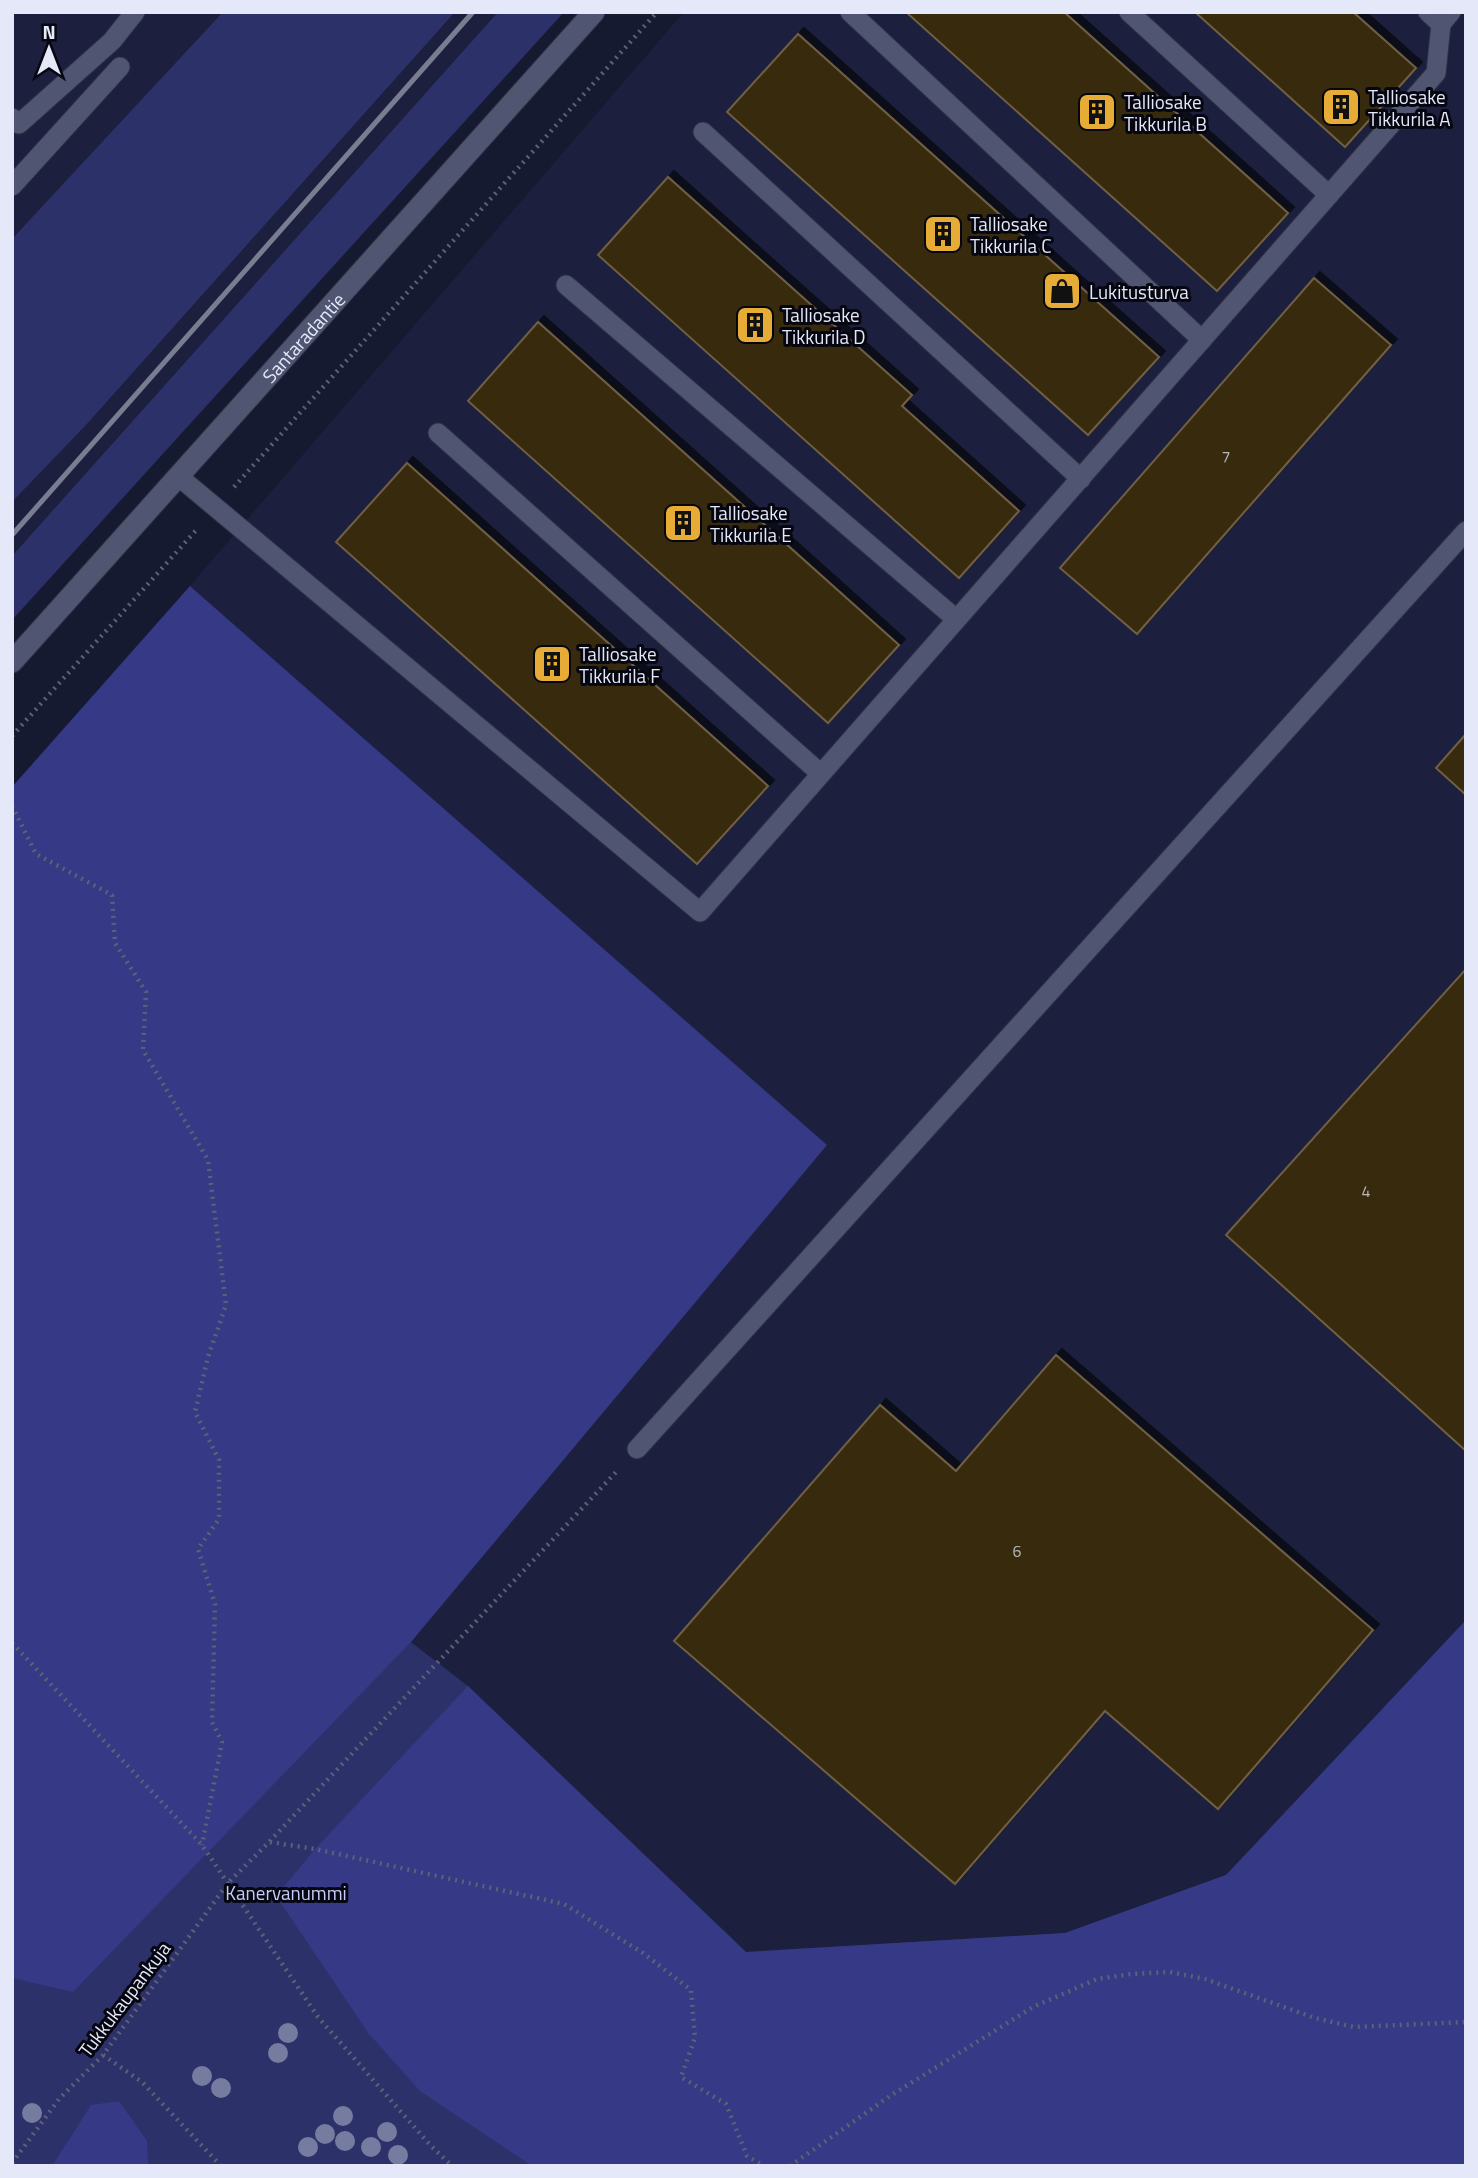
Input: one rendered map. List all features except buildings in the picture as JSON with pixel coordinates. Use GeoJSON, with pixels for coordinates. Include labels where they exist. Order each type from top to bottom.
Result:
{"type":"FeatureCollection","features":[{"type":"Feature","properties":{"kind":"street","name":"Santaradantie"},"geometry":{"type":"LineString","coordinates":[[12,662],[594,12]]}},
{"type":"Feature","properties":{"kind":"lane"},"geometry":{"type":"LineString","coordinates":[[12,118],[19,124],[112,41],[135,12]]}},
{"type":"Feature","properties":{"kind":"lane"},"geometry":{"type":"LineString","coordinates":[[850,12],[1202,340]]}},
{"type":"Feature","properties":{"kind":"lane"},"geometry":{"type":"LineString","coordinates":[[1129,12],[1329,195]]}},
{"type":"Feature","properties":{"kind":"lane"},"geometry":{"type":"LineString","coordinates":[[178,476],[700,912],[1436,74],[1440,16]]}},
{"type":"Feature","properties":{"kind":"lane"},"geometry":{"type":"LineString","coordinates":[[12,186],[120,67]]}},
{"type":"Feature","properties":{"kind":"lane"},"geometry":{"type":"LineString","coordinates":[[703,132],[1081,479]]}},
{"type":"Feature","properties":{"kind":"lane"},"geometry":{"type":"LineString","coordinates":[[566,285],[956,619]]}},
{"type":"Feature","properties":{"kind":"lane"},"geometry":{"type":"LineString","coordinates":[[438,433],[821,774]]}},
{"type":"Feature","properties":{"kind":"lane"},"geometry":{"type":"LineString","coordinates":[[637,1449],[1466,531]]}},
{"type":"Feature","properties":{"kind":"path"},"geometry":{"type":"LineString","coordinates":[[12,736],[657,12]]}},
{"type":"Feature","properties":{"kind":"path"},"geometry":{"type":"LineString","coordinates":[[12,806],[36,854],[112,895],[115,943],[146,992],[143,1050],[208,1160],[226,1305],[208,1357],[195,1412],[219,1460],[219,1519],[198,1549],[215,1605],[212,1722],[222,1742],[202,1845]]}},
{"type":"Feature","properties":{"kind":"path","name":"Tukkukaupankuja"},"geometry":{"type":"LineString","coordinates":[[12,2163],[59,2099],[103,2055],[228,1883],[270,1842],[637,1449]]}},
{"type":"Feature","properties":{"kind":"path"},"geometry":{"type":"LineString","coordinates":[[12,1643],[202,1845],[318,2017],[430,2145],[452,2166]]}},
{"type":"Feature","properties":{"kind":"path"},"geometry":{"type":"LineString","coordinates":[[270,1842],[315,1849],[564,1904],[643,1953],[691,1990],[695,2038],[681,2077],[726,2105],[747,2156],[764,2166]]}},
{"type":"Feature","properties":{"kind":"path"},"geometry":{"type":"LineString","coordinates":[[790,2166],[890,2096],[1033,2007],[1097,1979],[1170,1972],[1205,1979],[1315,2018],[1354,2027],[1466,2022]]}},
{"type":"Feature","properties":{"kind":"path"},"geometry":{"type":"LineString","coordinates":[[103,2055],[142,2082],[221,2166]]}},
{"type":"Feature","properties":{"kind":"shaded area"},"geometry":{"type":"Polygon","coordinates":[[[12,12],[242,12],[12,266],[12,12]]]}},
{"type":"Feature","properties":{"kind":"shaded area"},"geometry":{"type":"Polygon","coordinates":[[[455,12],[498,12],[12,556],[12,502],[86,425],[455,12]]]}},
{"type":"Feature","properties":{"kind":"shaded area"},"geometry":{"type":"Polygon","coordinates":[[[684,12],[1466,12],[1466,1620],[1226,1875],[1065,1933],[746,1952],[468,1686],[411,1642],[826,1145],[190,586],[684,12]]]}},
{"type":"Feature","properties":{"kind":"green space"},"geometry":{"type":"Polygon","coordinates":[[[223,12],[455,12],[86,425],[12,502],[12,239],[223,12]]]}},
{"type":"Feature","properties":{"kind":"green space"},"geometry":{"type":"Polygon","coordinates":[[[498,12],[564,12],[12,620],[12,556],[498,12]]]}},
{"type":"Feature","properties":{"kind":"green space"},"geometry":{"type":"Polygon","coordinates":[[[190,586],[827,1145],[411,1642],[73,1992],[12,1978],[12,787],[190,586]]]}},
{"type":"Feature","properties":{"kind":"green space","name":"Kanervanummi"},"geometry":{"type":"Polygon","coordinates":[[[12,1218],[419,1632],[411,1642],[468,1686],[746,1952],[1065,1933],[1226,1875],[1466,1620],[1466,2166],[12,2166],[12,1218]]]}},
{"type":"Feature","properties":{"kind":"green space"},"geometry":{"type":"Polygon","coordinates":[[[1466,1620],[1466,2166],[532,2166],[420,2091],[369,2034],[276,1896],[315,1849],[468,1686],[746,1952],[1065,1933],[1226,1875],[1466,1620]]]}},
{"type":"Feature","properties":{"kind":"green space"},"geometry":{"type":"Polygon","coordinates":[[[119,2101],[147,2141],[148,2166],[52,2166],[91,2105],[119,2101]]]}},
{"type":"Feature","properties":{"kind":"railway"},"geometry":{"type":"LineString","coordinates":[[12,535],[473,12]]}},
{"type":"Feature","properties":{"kind":"place","name":"Talliosake Tikkurila A"},"geometry":{"type":"Point","coordinates":[1341,107]}},
{"type":"Feature","properties":{"kind":"place","name":"Talliosake Tikkurila B"},"geometry":{"type":"Point","coordinates":[1097,112]}},
{"type":"Feature","properties":{"kind":"place","name":"Talliosake Tikkurila C"},"geometry":{"type":"Point","coordinates":[943,234]}},
{"type":"Feature","properties":{"kind":"place","name":"Lukitusturva"},"geometry":{"type":"Point","coordinates":[1062,291]}},
{"type":"Feature","properties":{"kind":"place","name":"Talliosake Tikkurila D"},"geometry":{"type":"Point","coordinates":[755,325]}},
{"type":"Feature","properties":{"kind":"place","name":"Talliosake Tikkurila E"},"geometry":{"type":"Point","coordinates":[683,523]}},
{"type":"Feature","properties":{"kind":"place","name":"Talliosake Tikkurila F"},"geometry":{"type":"Point","coordinates":[552,664]}}]}
